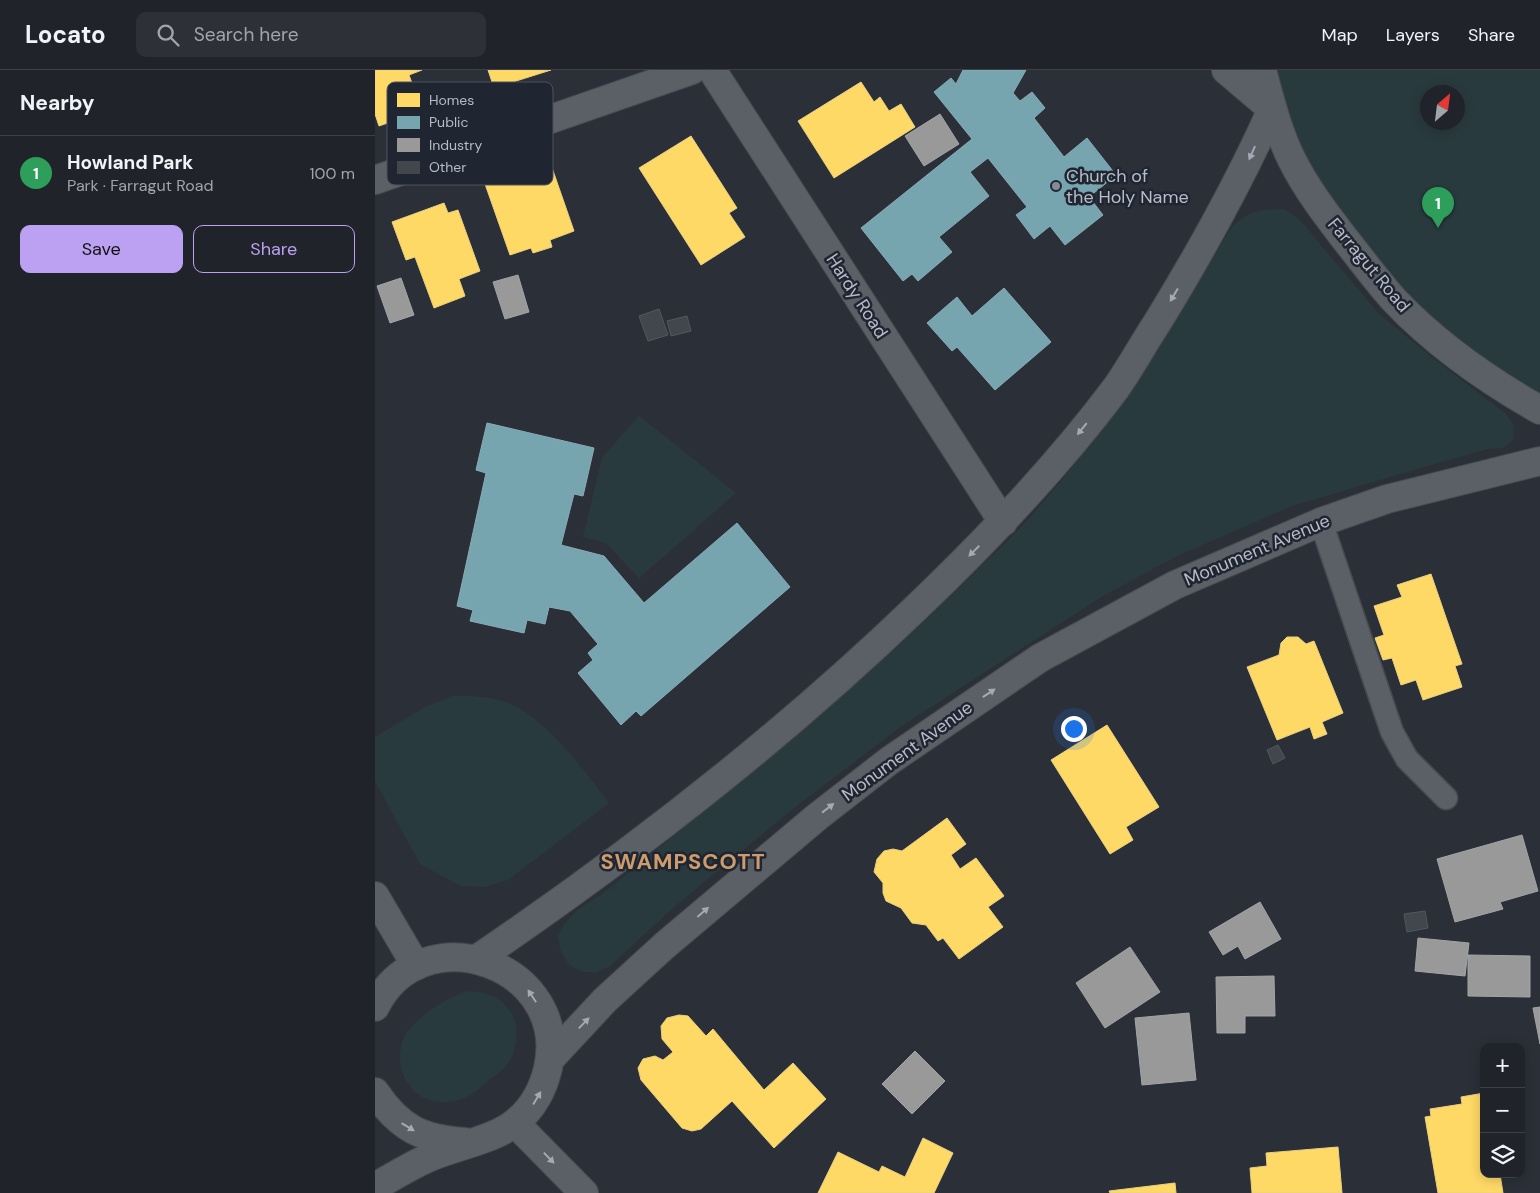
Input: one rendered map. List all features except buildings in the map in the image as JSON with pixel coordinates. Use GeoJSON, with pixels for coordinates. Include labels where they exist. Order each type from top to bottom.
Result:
{"type":"FeatureCollection","features":[{"type":"Feature","properties":{"kind":"street"},"geometry":{"type":"LineString","coordinates":[[553,118],[692,70]]}},
{"type":"Feature","properties":{"kind":"street","name":"Hardy Road"},"geometry":{"type":"LineString","coordinates":[[712,70],[1003,522]]}},
{"type":"Feature","properties":{"kind":"street"},"geometry":{"type":"LineString","coordinates":[[477,959],[596,876],[749,757],[883,640],[1003,522],[1117,386],[1204,245],[1241,178],[1272,109],[1226,70]]}},
{"type":"Feature","properties":{"kind":"street","name":"Farragut Road"},"geometry":{"type":"LineString","coordinates":[[1261,70],[1272,109],[1291,159],[1317,202],[1395,301],[1447,348],[1499,386],[1540,410]]}},
{"type":"Feature","properties":{"kind":"street"},"geometry":{"type":"LineString","coordinates":[[375,180],[387,176]]}},
{"type":"Feature","properties":{"kind":"street","name":"Monument Avenue"},"geometry":{"type":"LineString","coordinates":[[375,1187],[427,1158],[501,1132],[515,1123],[537,1099],[545,1082],[551,1058],[605,1000],[664,946],[775,852],[889,761],[1040,658],[1175,585],[1321,522],[1387,499],[1540,461]]}},
{"type":"Feature","properties":{"kind":"street"},"geometry":{"type":"LineString","coordinates":[[375,896],[416,966]]}},
{"type":"Feature","properties":{"kind":"street"},"geometry":{"type":"LineString","coordinates":[[375,1007],[388,988],[416,966],[438,959],[463,956],[477,959],[505,970],[529,990],[542,1011],[548,1027],[551,1058]]}},
{"type":"Feature","properties":{"kind":"street"},"geometry":{"type":"LineString","coordinates":[[375,1092],[400,1123],[420,1135],[437,1140],[469,1142]]}},
{"type":"Feature","properties":{"kind":"street"},"geometry":{"type":"LineString","coordinates":[[515,1123],[584,1193]]}},
{"type":"Feature","properties":{"kind":"lane"},"geometry":{"type":"LineString","coordinates":[[1321,522],[1392,732],[1407,759],[1446,798]]}},
{"type":"Feature","properties":{"kind":"shaded area"},"geometry":{"type":"Polygon","coordinates":[[[1262,70],[1540,70],[1540,410],[1447,349],[1317,202],[1262,70]]]}},
{"type":"Feature","properties":{"kind":"shaded area"},"geometry":{"type":"Polygon","coordinates":[[[1284,209],[1298,218],[1379,314],[1506,414],[1514,426],[1513,440],[1503,448],[1488,449],[1292,506],[1177,556],[1101,597],[903,725],[794,808],[675,906],[610,966],[597,972],[583,972],[569,965],[561,952],[558,936],[565,923],[577,910],[605,892],[847,692],[894,650],[1012,536],[1066,475],[1117,408],[1186,303],[1229,231],[1241,219],[1253,213],[1284,209]]]}},
{"type":"Feature","properties":{"kind":"shaded area"},"geometry":{"type":"Polygon","coordinates":[[[639,416],[736,493],[639,578],[606,543],[583,537],[602,458],[639,416]]]}},
{"type":"Feature","properties":{"kind":"shaded area"},"geometry":{"type":"Polygon","coordinates":[[[453,696],[496,699],[517,707],[532,717],[575,759],[609,803],[509,879],[486,887],[461,886],[420,864],[375,781],[375,737],[427,706],[453,696]]]}},
{"type":"Feature","properties":{"kind":"shaded area"},"geometry":{"type":"Polygon","coordinates":[[[468,991],[489,995],[504,1004],[510,1011],[516,1029],[516,1043],[512,1056],[503,1069],[466,1097],[447,1102],[429,1100],[411,1088],[405,1079],[400,1059],[404,1037],[415,1023],[432,1009],[468,991]]]}},
{"type":"Feature","properties":{"kind":"place","name":"Church of the Holy Name"},"geometry":{"type":"Point","coordinates":[1056,186]}},
{"type":"Feature","properties":{"kind":"place","name":"Howland Park"},"geometry":{"type":"Point","coordinates":[1438,228]}},
{"type":"Feature","properties":{"kind":"district","name":"SWAMPSCOTT"},"geometry":{"type":"Point","coordinates":[683,861]}}]}
